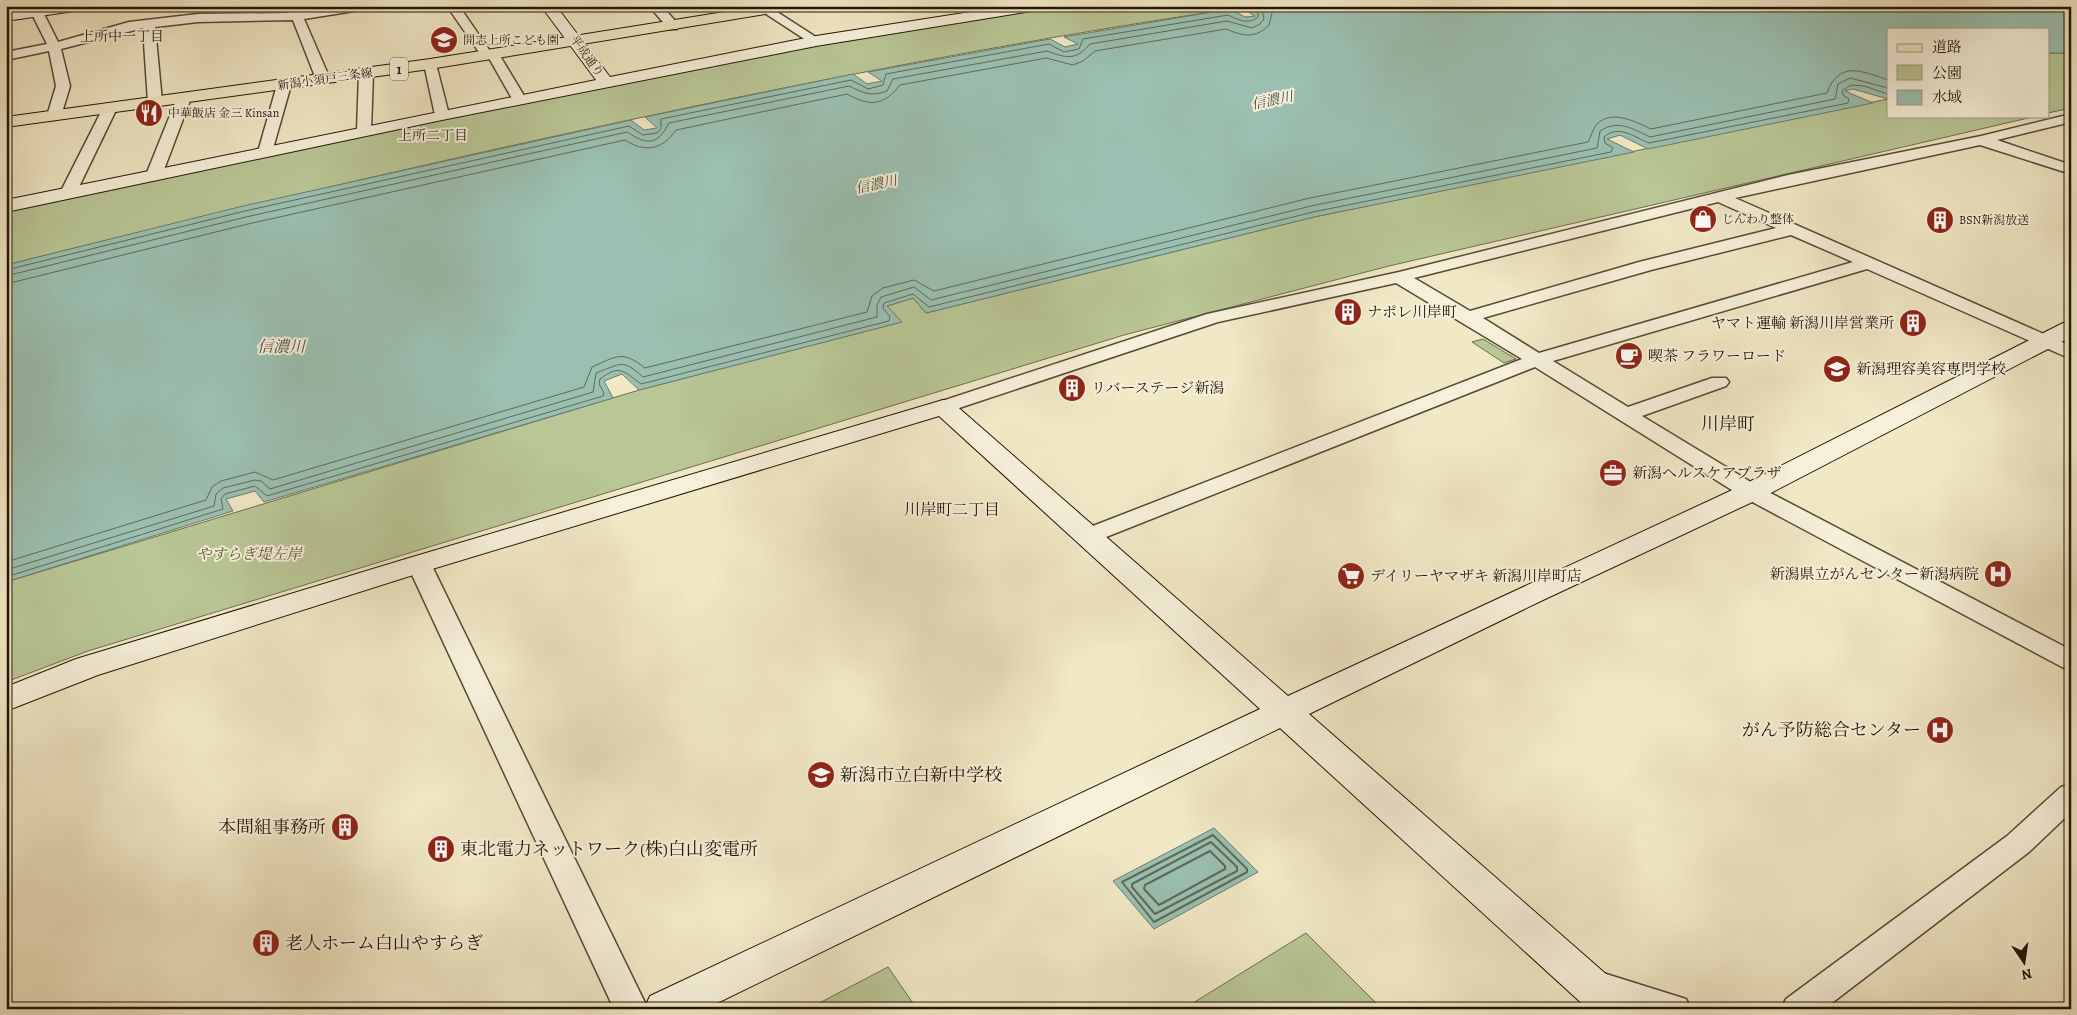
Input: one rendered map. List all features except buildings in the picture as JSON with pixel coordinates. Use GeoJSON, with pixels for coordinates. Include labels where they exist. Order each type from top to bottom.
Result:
{"type":"FeatureCollection","features":[{"type":"Feature","properties":{"kind":"main road","name":"新潟小須戸三条線"},"geometry":{"type":"LineString","coordinates":[[6,122],[366,74],[790,6]]}},
{"type":"Feature","properties":{"kind":"street"},"geometry":{"type":"LineString","coordinates":[[6,17],[81,6]]}},
{"type":"Feature","properties":{"kind":"street"},"geometry":{"type":"LineString","coordinates":[[6,56],[85,40],[129,26],[367,6]]}},
{"type":"Feature","properties":{"kind":"street"},"geometry":{"type":"LineString","coordinates":[[453,6],[490,55],[519,99]]}},
{"type":"Feature","properties":{"kind":"street","name":"平成通り"},"geometry":{"type":"LineString","coordinates":[[548,6],[577,41],[606,82]]}},
{"type":"Feature","properties":{"kind":"street"},"geometry":{"type":"LineString","coordinates":[[655,6],[673,26]]}},
{"type":"Feature","properties":{"kind":"street"},"geometry":{"type":"LineString","coordinates":[[6,206],[519,99],[816,41],[1038,6]]}},
{"type":"Feature","properties":{"kind":"street"},"geometry":{"type":"LineString","coordinates":[[767,10],[816,41]]}},
{"type":"Feature","properties":{"kind":"street"},"geometry":{"type":"LineString","coordinates":[[294,11],[323,79]]}},
{"type":"Feature","properties":{"kind":"street"},"geometry":{"type":"LineString","coordinates":[[37,12],[54,46],[63,86],[54,116]]}},
{"type":"Feature","properties":{"kind":"street"},"geometry":{"type":"LineString","coordinates":[[149,24],[155,102]]}},
{"type":"Feature","properties":{"kind":"street"},"geometry":{"type":"LineString","coordinates":[[430,64],[442,115]]}},
{"type":"Feature","properties":{"kind":"street"},"geometry":{"type":"LineString","coordinates":[[364,131],[366,74]]}},
{"type":"Feature","properties":{"kind":"street"},"geometry":{"type":"LineString","coordinates":[[265,152],[284,85]]}},
{"type":"Feature","properties":{"kind":"street"},"geometry":{"type":"LineString","coordinates":[[154,175],[184,98]]}},
{"type":"Feature","properties":{"kind":"street"},"geometry":{"type":"LineString","coordinates":[[68,192],[110,108]]}},
{"type":"Feature","properties":{"kind":"street"},"geometry":{"type":"LineString","coordinates":[[6,700],[87,668],[419,564],[943,407],[1213,318],[1398,277],[1722,198],[1788,180],[1980,140],[2071,118]]}},
{"type":"Feature","properties":{"kind":"street"},"geometry":{"type":"LineString","coordinates":[[1980,140],[2071,170]]}},
{"type":"Feature","properties":{"kind":"street"},"geometry":{"type":"LineString","coordinates":[[1722,198],[2071,354]]}},
{"type":"Feature","properties":{"kind":"street"},"geometry":{"type":"LineString","coordinates":[[1468,317],[1645,266],[1793,229]]}},
{"type":"Feature","properties":{"kind":"street"},"geometry":{"type":"LineString","coordinates":[[1088,536],[1536,360],[1869,263]]}},
{"type":"Feature","properties":{"kind":"street"},"geometry":{"type":"LineString","coordinates":[[1398,277],[1468,317],[1751,492],[2071,661]]}},
{"type":"Feature","properties":{"kind":"street"},"geometry":{"type":"LineString","coordinates":[[664,1009],[1532,593],[1751,492],[2071,328]]}},
{"type":"Feature","properties":{"kind":"street"},"geometry":{"type":"LineString","coordinates":[[1626,415],[1719,382]]}},
{"type":"Feature","properties":{"kind":"street"},"geometry":{"type":"LineString","coordinates":[[943,407],[1617,1009]]}},
{"type":"Feature","properties":{"kind":"street"},"geometry":{"type":"LineString","coordinates":[[419,564],[631,1009]]}},
{"type":"Feature","properties":{"kind":"street"},"geometry":{"type":"LineString","coordinates":[[1798,1009],[2018,844],[2071,795]]}},
{"type":"Feature","properties":{"kind":"street"},"geometry":{"type":"LineString","coordinates":[[1589,983],[1674,1009]]}},
{"type":"Feature","properties":{"kind":"green space"},"geometry":{"type":"Polygon","coordinates":[[[1049,6],[1252,6],[980,50],[710,103],[357,181],[6,265],[6,209],[818,43],[1049,6]]]}},
{"type":"Feature","properties":{"kind":"green space"},"geometry":{"type":"Polygon","coordinates":[[[2050,53],[2071,53],[2071,108],[2050,113],[2050,53]]]}},
{"type":"Feature","properties":{"kind":"green space","name":"やすらぎ堤左岸"},"geometry":{"type":"Polygon","coordinates":[[[1887,99],[1887,118],[2028,118],[1389,266],[1124,335],[88,651],[6,682],[6,582],[639,390],[901,322],[887,306],[913,298],[926,313],[1314,217],[1887,99]]]}},
{"type":"Feature","properties":{"kind":"green space"},"geometry":{"type":"Polygon","coordinates":[[[1483,339],[1516,359],[1504,363],[1472,342],[1483,339]]]}},
{"type":"Feature","properties":{"kind":"green space"},"geometry":{"type":"Polygon","coordinates":[[[1306,933],[1382,1009],[1198,1009],[1193,1003],[1306,933]]]}},
{"type":"Feature","properties":{"kind":"green space"},"geometry":{"type":"Polygon","coordinates":[[[888,967],[917,1009],[808,1009],[888,967]]]}},
{"type":"Feature","properties":{"kind":"water","name":"信濃川"},"geometry":{"type":"Polygon","coordinates":[[[1252,6],[2071,6],[2071,53],[2050,53],[2050,28],[1887,28],[1887,99],[1853,89],[1845,91],[1873,103],[1648,149],[1620,135],[1607,139],[1634,152],[1314,217],[926,313],[913,298],[887,306],[902,322],[639,390],[622,374],[604,381],[613,398],[264,502],[255,491],[226,499],[233,511],[6,582],[6,265],[243,206],[631,120],[644,130],[657,128],[645,117],[853,74],[867,84],[882,81],[868,72],[1050,39],[1065,47],[1078,44],[1064,37],[1230,9],[1245,17],[1255,16],[1242,8],[1252,6]]]}},
{"type":"Feature","properties":{"kind":"water"},"geometry":{"type":"Polygon","coordinates":[[[1214,828],[1258,872],[1154,929],[1113,881],[1214,828]]]}},
{"type":"Feature","properties":{"kind":"place","name":"開志上所こども園"},"geometry":{"type":"Point","coordinates":[444,40]}},
{"type":"Feature","properties":{"kind":"place","name":"中華飯店 金三 Kinsan"},"geometry":{"type":"Point","coordinates":[149,113]}},
{"type":"Feature","properties":{"kind":"place","name":"じんわり整体"},"geometry":{"type":"Point","coordinates":[1703,219]}},
{"type":"Feature","properties":{"kind":"place","name":"BSN新潟放送"},"geometry":{"type":"Point","coordinates":[1940,220]}},
{"type":"Feature","properties":{"kind":"place","name":"ナポレ川岸町"},"geometry":{"type":"Point","coordinates":[1348,312]}},
{"type":"Feature","properties":{"kind":"place","name":"ヤマト運輸 新潟川岸営業所"},"geometry":{"type":"Point","coordinates":[1913,323]}},
{"type":"Feature","properties":{"kind":"place","name":"喫茶 フラワーロード"},"geometry":{"type":"Point","coordinates":[1629,356]}},
{"type":"Feature","properties":{"kind":"place","name":"新潟理容美容専門学校"},"geometry":{"type":"Point","coordinates":[1837,369]}},
{"type":"Feature","properties":{"kind":"place","name":"リバーステージ新潟"},"geometry":{"type":"Point","coordinates":[1072,388]}},
{"type":"Feature","properties":{"kind":"place","name":"新潟ヘルスケアプラザ"},"geometry":{"type":"Point","coordinates":[1613,473]}},
{"type":"Feature","properties":{"kind":"place","name":"新潟県立がんセンター新潟病院"},"geometry":{"type":"Point","coordinates":[1998,574]}},
{"type":"Feature","properties":{"kind":"place","name":"デイリーヤマザキ 新潟川岸町店"},"geometry":{"type":"Point","coordinates":[1351,576]}},
{"type":"Feature","properties":{"kind":"place","name":"がん予防総合センター"},"geometry":{"type":"Point","coordinates":[1940,730]}},
{"type":"Feature","properties":{"kind":"place","name":"新潟市立白新中学校"},"geometry":{"type":"Point","coordinates":[821,775]}},
{"type":"Feature","properties":{"kind":"place","name":"本間組事務所"},"geometry":{"type":"Point","coordinates":[345,827]}},
{"type":"Feature","properties":{"kind":"place","name":"東北電力ネットワーク(株)白山変電所"},"geometry":{"type":"Point","coordinates":[441,849]}},
{"type":"Feature","properties":{"kind":"place","name":"老人ホーム白山やすらぎ"},"geometry":{"type":"Point","coordinates":[266,943]}},
{"type":"Feature","properties":{"kind":"district","name":"上所中一丁目"},"geometry":{"type":"Point","coordinates":[122,36]}},
{"type":"Feature","properties":{"kind":"district","name":"上所二丁目"},"geometry":{"type":"Point","coordinates":[433,135]}},
{"type":"Feature","properties":{"kind":"district","name":"川岸町"},"geometry":{"type":"Point","coordinates":[1728,424]}},
{"type":"Feature","properties":{"kind":"district","name":"川岸町二丁目"},"geometry":{"type":"Point","coordinates":[952,509]}}]}
